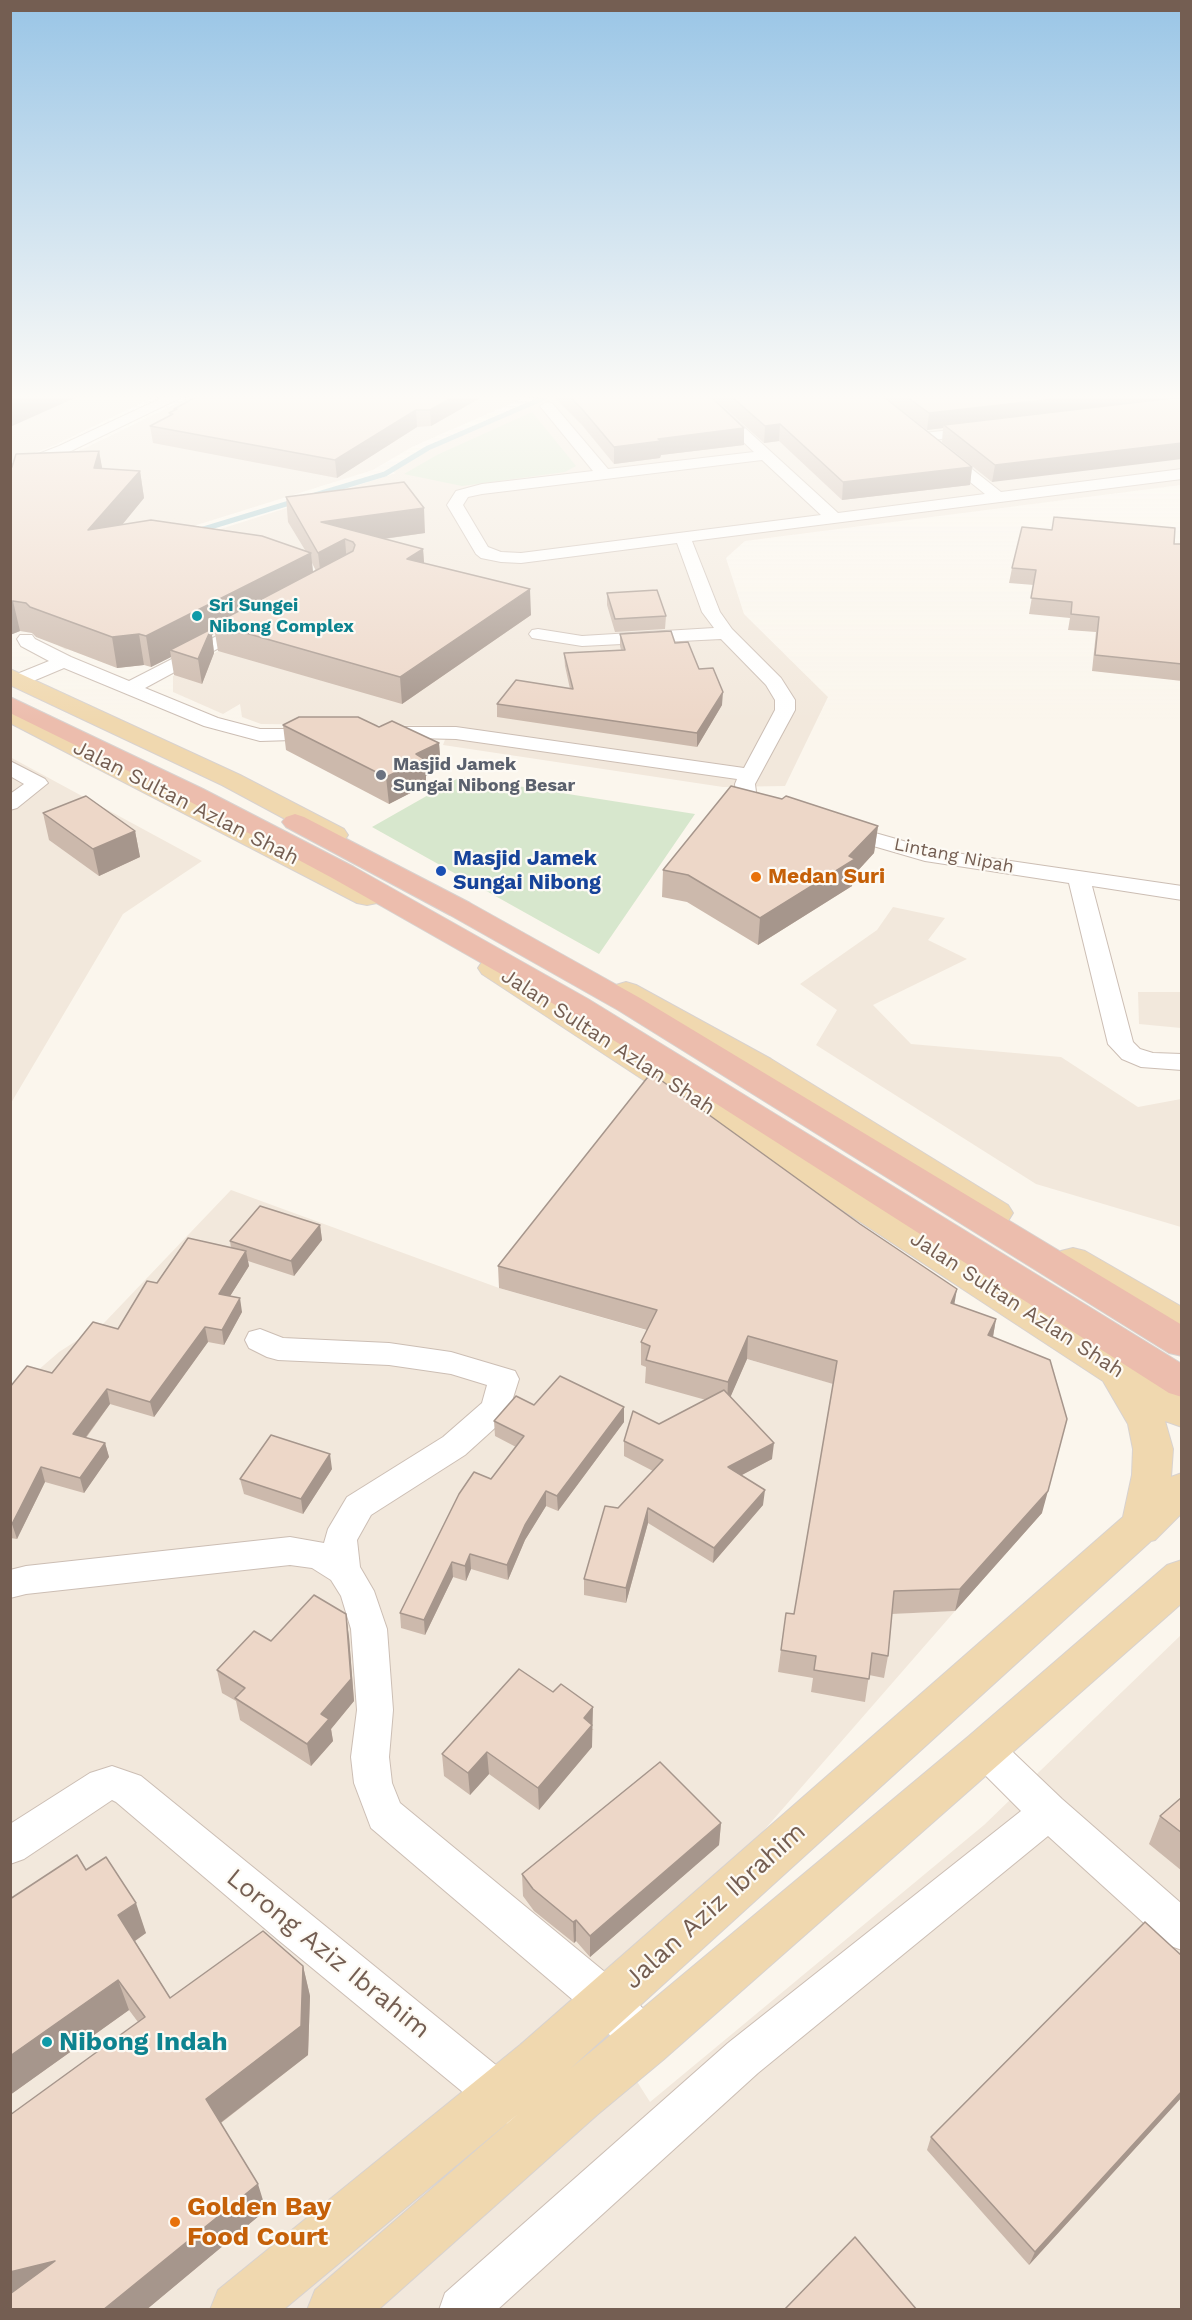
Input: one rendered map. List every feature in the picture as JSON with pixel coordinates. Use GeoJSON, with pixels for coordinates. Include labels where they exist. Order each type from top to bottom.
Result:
{"type":"FeatureCollection","features":[{"type":"Feature","properties":{"kind":"highway","name":"Jalan Sultan Azlan Shah"},"geometry":{"type":"LineString","coordinates":[[13,685],[378,864],[579,976],[729,1064],[1182,1342]]}},
{"type":"Feature","properties":{"kind":"highway","name":"Jalan Sultan Azlan Shah"},"geometry":{"type":"LineString","coordinates":[[13,685],[194,794],[324,862],[577,1005],[715,1089],[1182,1383]]}},
{"type":"Feature","properties":{"kind":"main road","name":"Jalan Sultan Azlan Shah"},"geometry":{"type":"LineString","coordinates":[[13,685],[231,780],[591,971],[759,1066],[992,1211],[1182,1324]]}},
{"type":"Feature","properties":{"kind":"main road","name":"Jalan Sultan Azlan Shah"},"geometry":{"type":"LineString","coordinates":[[10,714],[338,881],[516,981],[1113,1366],[1182,1413]]}},
{"type":"Feature","properties":{"kind":"main road"},"geometry":{"type":"LineString","coordinates":[[1139,1299],[1182,1311]]}},
{"type":"Feature","properties":{"kind":"main road"},"geometry":{"type":"LineString","coordinates":[[1113,1366],[1147,1422],[1153,1449],[1152,1475],[1141,1528]]}},
{"type":"Feature","properties":{"kind":"main road","name":"Jalan Aziz Ibrahim"},"geometry":{"type":"LineString","coordinates":[[238,2310],[498,2093],[538,2063],[1141,1528],[1182,1489]]}},
{"type":"Feature","properties":{"kind":"main road"},"geometry":{"type":"LineString","coordinates":[[335,2310],[578,2096],[645,2042],[1181,1579]]}},
{"type":"Feature","properties":{"kind":"street"},"geometry":{"type":"LineString","coordinates":[[455,505],[482,550],[496,556],[520,558],[939,505]]}},
{"type":"Feature","properties":{"kind":"street"},"geometry":{"type":"LineString","coordinates":[[820,505],[834,518]]}},
{"type":"Feature","properties":{"kind":"street"},"geometry":{"type":"LineString","coordinates":[[683,538],[711,612],[726,633],[774,682],[785,700],[785,710],[745,784],[746,795],[758,804],[796,817]]}},
{"type":"Feature","properties":{"kind":"street"},"geometry":{"type":"LineString","coordinates":[[130,688],[264,616]]}},
{"type":"Feature","properties":{"kind":"street"},"geometry":{"type":"LineString","coordinates":[[538,633],[582,641],[726,633]]}},
{"type":"Feature","properties":{"kind":"street"},"geometry":{"type":"LineString","coordinates":[[26,639],[27,642],[64,661],[235,730],[260,735],[340,734]]}},
{"type":"Feature","properties":{"kind":"street"},"geometry":{"type":"LineString","coordinates":[[13,685],[64,661]]}},
{"type":"Feature","properties":{"kind":"street"},"geometry":{"type":"LineString","coordinates":[[363,734],[456,733],[750,775]]}},
{"type":"Feature","properties":{"kind":"street"},"geometry":{"type":"LineString","coordinates":[[10,767],[38,783],[10,804]]}},
{"type":"Feature","properties":{"kind":"street","name":"Lintang Nipah"},"geometry":{"type":"LineString","coordinates":[[819,823],[933,856],[1182,893]]}},
{"type":"Feature","properties":{"kind":"street"},"geometry":{"type":"LineString","coordinates":[[1078,879],[1121,1044],[1131,1054],[1150,1061],[1182,1062]]}},
{"type":"Feature","properties":{"kind":"street"},"geometry":{"type":"LineString","coordinates":[[260,1340],[278,1349],[389,1354],[451,1363],[504,1379],[496,1409],[454,1446],[359,1506],[340,1539],[343,1570]]}},
{"type":"Feature","properties":{"kind":"street"},"geometry":{"type":"LineString","coordinates":[[10,1584],[26,1580],[290,1551],[319,1555],[343,1570],[357,1591],[369,1629],[375,1710],[370,1757],[373,1783],[385,1815],[608,2002],[645,2042]]}},
{"type":"Feature","properties":{"kind":"street"},"geometry":{"type":"LineString","coordinates":[[985,1750],[1049,1812],[1182,1931]]}},
{"type":"Feature","properties":{"kind":"street","name":"Lorong Aziz Ibrahim"},"geometry":{"type":"LineString","coordinates":[[10,1846],[90,1791],[112,1783],[128,1788],[541,2130]]}},
{"type":"Feature","properties":{"kind":"street"},"geometry":{"type":"LineString","coordinates":[[462,2310],[743,2058],[1049,1812]]}},
{"type":"Feature","properties":{"kind":"shaded area"},"geometry":{"type":"Polygon","coordinates":[[[63,505],[260,505],[136,544],[63,505]]]}},
{"type":"Feature","properties":{"kind":"shaded area"},"geometry":{"type":"Polygon","coordinates":[[[295,505],[1023,505],[745,541],[726,558],[744,614],[828,697],[785,786],[723,787],[443,745],[450,726],[261,724],[242,717],[240,704],[223,714],[173,692],[173,676],[382,561],[267,557],[66,650],[25,630],[158,549],[295,505]]]}},
{"type":"Feature","properties":{"kind":"shaded area"},"geometry":{"type":"Polygon","coordinates":[[[10,757],[202,861],[123,914],[11,1103],[10,757]]]}},
{"type":"Feature","properties":{"kind":"shaded area"},"geometry":{"type":"Polygon","coordinates":[[[893,907],[945,918],[928,940],[967,959],[873,1005],[911,1044],[1061,1057],[1138,1107],[1181,1099],[1181,1227],[1036,1184],[816,1045],[837,1010],[800,984],[877,930],[893,907]]]}},
{"type":"Feature","properties":{"kind":"shaded area"},"geometry":{"type":"Polygon","coordinates":[[[1138,992],[1181,992],[1181,1028],[1139,1024],[1138,992]]]}},
{"type":"Feature","properties":{"kind":"shaded area"},"geometry":{"type":"Polygon","coordinates":[[[231,1190],[499,1288],[834,1384],[795,1618],[955,1611],[759,1836],[581,1993],[650,2102],[984,1825],[1181,1635],[1181,2309],[11,2309],[10,1402],[29,1378],[59,1352],[104,1323],[231,1190]]]}},
{"type":"Feature","properties":{"kind":"green space"},"geometry":{"type":"Polygon","coordinates":[[[460,777],[695,814],[599,954],[372,827],[460,777]]]}},
{"type":"Feature","properties":{"kind":"building"},"geometry":{"type":"Polygon","coordinates":[[[10,505],[110,505],[88,530],[151,520],[262,536],[311,553],[146,636],[139,634],[112,637],[30,607],[26,603],[10,602],[10,505]]]}},
{"type":"Feature","properties":{"kind":"building"},"geometry":{"type":"Polygon","coordinates":[[[291,505],[422,505],[424,508],[321,522],[423,549],[407,559],[530,589],[400,677],[214,624],[353,551],[355,545],[345,539],[318,553],[291,505]]]}},
{"type":"Feature","properties":{"kind":"building"},"geometry":{"type":"Polygon","coordinates":[[[1054,517],[1175,528],[1174,544],[1182,544],[1182,664],[1095,655],[1099,617],[1071,614],[1072,602],[1031,598],[1036,570],[1012,568],[1022,527],[1052,530],[1054,517]]]}},
{"type":"Feature","properties":{"kind":"building"},"geometry":{"type":"Polygon","coordinates":[[[657,590],[666,616],[615,619],[607,593],[657,590]]]}},
{"type":"Feature","properties":{"kind":"building"},"geometry":{"type":"Polygon","coordinates":[[[211,629],[198,659],[170,650],[211,629]]]}},
{"type":"Feature","properties":{"kind":"building"},"geometry":{"type":"Polygon","coordinates":[[[671,631],[675,643],[688,642],[699,669],[713,668],[723,692],[697,733],[497,704],[516,680],[573,689],[564,653],[625,650],[620,634],[671,631]]]}},
{"type":"Feature","properties":{"kind":"building"},"geometry":{"type":"Polygon","coordinates":[[[299,717],[358,717],[379,727],[392,721],[439,743],[416,754],[424,759],[386,777],[283,725],[299,717]]]}},
{"type":"Feature","properties":{"kind":"building","name":"Medan Suri"},"geometry":{"type":"Polygon","coordinates":[[[731,786],[782,799],[786,796],[878,826],[849,856],[855,859],[760,918],[688,875],[663,870],[731,786]]]}},
{"type":"Feature","properties":{"kind":"building"},"geometry":{"type":"Polygon","coordinates":[[[86,796],[135,831],[93,849],[43,813],[86,796]]]}},
{"type":"Feature","properties":{"kind":"building"},"geometry":{"type":"Polygon","coordinates":[[[651,1073],[860,1224],[957,1289],[951,1303],[996,1319],[988,1335],[1050,1360],[1067,1419],[1048,1491],[960,1589],[894,1591],[888,1656],[872,1653],[869,1679],[814,1670],[816,1656],[781,1650],[786,1613],[794,1614],[837,1361],[748,1336],[728,1382],[646,1360],[650,1346],[641,1342],[657,1310],[498,1266],[651,1073]]]}},
{"type":"Feature","properties":{"kind":"building"},"geometry":{"type":"Polygon","coordinates":[[[260,1206],[320,1225],[291,1261],[230,1241],[260,1206]]]}},
{"type":"Feature","properties":{"kind":"building"},"geometry":{"type":"Polygon","coordinates":[[[188,1238],[246,1251],[219,1294],[240,1298],[222,1330],[205,1327],[150,1402],[107,1389],[73,1434],[105,1443],[80,1478],[41,1467],[10,1524],[10,1387],[27,1366],[52,1373],[93,1322],[118,1329],[147,1281],[157,1283],[188,1238]]]}},
{"type":"Feature","properties":{"kind":"building"},"geometry":{"type":"Polygon","coordinates":[[[560,1376],[624,1407],[557,1496],[546,1491],[525,1525],[507,1565],[470,1554],[465,1566],[452,1562],[424,1620],[400,1613],[459,1494],[474,1472],[491,1479],[524,1436],[494,1421],[516,1396],[534,1405],[560,1376]]]}},
{"type":"Feature","properties":{"kind":"building"},"geometry":{"type":"Polygon","coordinates":[[[724,1390],[774,1443],[728,1467],[765,1490],[714,1548],[648,1508],[626,1588],[584,1579],[605,1506],[618,1508],[663,1460],[624,1441],[633,1411],[659,1424],[724,1390]]]}},
{"type":"Feature","properties":{"kind":"building"},"geometry":{"type":"Polygon","coordinates":[[[271,1435],[330,1454],[301,1499],[240,1479],[271,1435]]]}},
{"type":"Feature","properties":{"kind":"building"},"geometry":{"type":"Polygon","coordinates":[[[314,1595],[346,1614],[351,1679],[321,1714],[329,1719],[307,1744],[235,1698],[245,1688],[217,1670],[254,1631],[271,1641],[314,1595]]]}},
{"type":"Feature","properties":{"kind":"building"},"geometry":{"type":"Polygon","coordinates":[[[519,1669],[553,1692],[561,1684],[593,1707],[584,1718],[592,1725],[538,1788],[487,1752],[468,1773],[442,1754],[519,1669]]]}},
{"type":"Feature","properties":{"kind":"building"},"geometry":{"type":"Polygon","coordinates":[[[660,1762],[721,1823],[590,1936],[576,1920],[573,1922],[533,1889],[522,1874],[660,1762]]]}},
{"type":"Feature","properties":{"kind":"building"},"geometry":{"type":"Polygon","coordinates":[[[1182,1797],[1182,1833],[1160,1816],[1182,1797]]]}},
{"type":"Feature","properties":{"kind":"building"},"geometry":{"type":"Polygon","coordinates":[[[77,1855],[86,1870],[106,1857],[136,1903],[118,1915],[170,1998],[263,1931],[303,1966],[301,2026],[206,2099],[258,2184],[103,2310],[10,2310],[10,2294],[55,2261],[10,2272],[10,2115],[145,2017],[118,1980],[10,2056],[10,1899],[77,1855]]]}},
{"type":"Feature","properties":{"kind":"building"},"geometry":{"type":"Polygon","coordinates":[[[1145,1922],[1182,1956],[1182,2091],[1035,2252],[931,2137],[1145,1922]]]}},
{"type":"Feature","properties":{"kind":"building"},"geometry":{"type":"Polygon","coordinates":[[[855,2237],[917,2310],[784,2310],[855,2237]]]}},
{"type":"Feature","properties":{"kind":"waterway"},"geometry":{"type":"LineString","coordinates":[[197,531],[282,505]]}},
{"type":"Feature","properties":{"kind":"place","name":"Sri Sungei Nibong Complex"},"geometry":{"type":"Point","coordinates":[197,616]}},
{"type":"Feature","properties":{"kind":"place","name":"Masjid Jamek Sungai Nibong Besar"},"geometry":{"type":"Point","coordinates":[381,775]}},
{"type":"Feature","properties":{"kind":"place","name":"Masjid Jamek Sungai Nibong"},"geometry":{"type":"Point","coordinates":[441,871]}},
{"type":"Feature","properties":{"kind":"place","name":"Medan Suri"},"geometry":{"type":"Point","coordinates":[756,877]}},
{"type":"Feature","properties":{"kind":"place","name":"Nibong Indah"},"geometry":{"type":"Point","coordinates":[47,2042]}},
{"type":"Feature","properties":{"kind":"place","name":"Golden Bay Food Court"},"geometry":{"type":"Point","coordinates":[175,2222]}}]}
